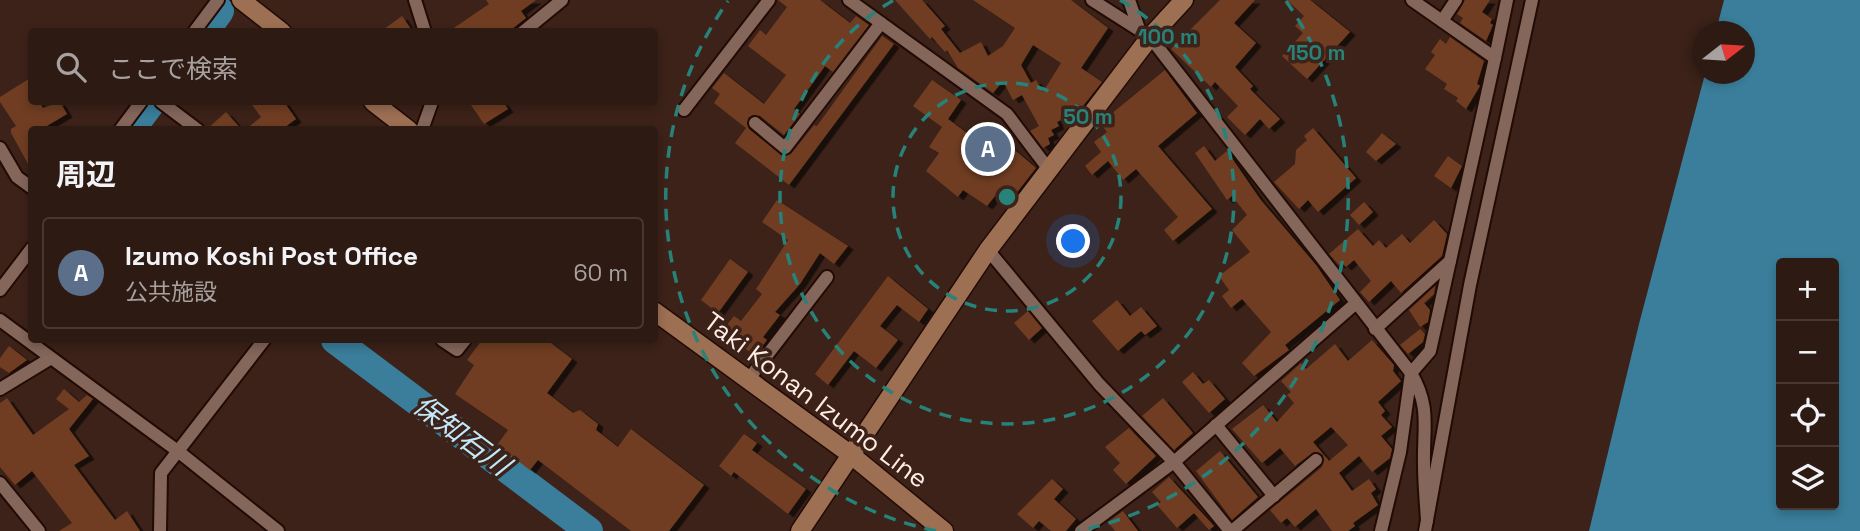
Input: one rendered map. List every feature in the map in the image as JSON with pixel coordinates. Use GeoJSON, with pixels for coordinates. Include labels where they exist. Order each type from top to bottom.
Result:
{"type":"FeatureCollection","features":[{"type":"Feature","properties":{"kind":"street"},"geometry":{"type":"LineString","coordinates":[[197,28],[218,0]]}},
{"type":"Feature","properties":{"kind":"street"},"geometry":{"type":"LineString","coordinates":[[242,0],[277,28]]}},
{"type":"Feature","properties":{"kind":"street"},"geometry":{"type":"LineString","coordinates":[[415,0],[424,28]]}},
{"type":"Feature","properties":{"kind":"street"},"geometry":{"type":"LineString","coordinates":[[528,28],[562,0]]}},
{"type":"Feature","properties":{"kind":"street"},"geometry":{"type":"LineString","coordinates":[[684,110],[769,0]]}},
{"type":"Feature","properties":{"kind":"street"},"geometry":{"type":"LineString","coordinates":[[849,0],[1007,114],[1050,171]]}},
{"type":"Feature","properties":{"kind":"street"},"geometry":{"type":"LineString","coordinates":[[1093,0],[1145,33]]}},
{"type":"Feature","properties":{"kind":"street"},"geometry":{"type":"LineString","coordinates":[[1129,0],[1145,33],[1354,304],[1411,373],[1421,391],[1426,408],[1426,526]]}},
{"type":"Feature","properties":{"kind":"street"},"geometry":{"type":"LineString","coordinates":[[800,531],[988,250],[1050,171],[1145,33],[1184,0]]}},
{"type":"Feature","properties":{"kind":"street"},"geometry":{"type":"LineString","coordinates":[[1412,0],[1495,58]]}},
{"type":"Feature","properties":{"kind":"street"},"geometry":{"type":"LineString","coordinates":[[1442,21],[1456,0]]}},
{"type":"Feature","properties":{"kind":"street"},"geometry":{"type":"LineString","coordinates":[[1381,531],[1400,452],[1411,373],[1430,351],[1507,0]]}},
{"type":"Feature","properties":{"kind":"street"},"geometry":{"type":"LineString","coordinates":[[1426,526],[1470,285],[1532,0]]}},
{"type":"Feature","properties":{"kind":"street"},"geometry":{"type":"LineString","coordinates":[[755,123],[785,148],[881,23]]}},
{"type":"Feature","properties":{"kind":"street"},"geometry":{"type":"LineString","coordinates":[[123,126],[139,105]]}},
{"type":"Feature","properties":{"kind":"street"},"geometry":{"type":"LineString","coordinates":[[165,105],[193,126]]}},
{"type":"Feature","properties":{"kind":"street"},"geometry":{"type":"LineString","coordinates":[[377,105],[404,126]]}},
{"type":"Feature","properties":{"kind":"street"},"geometry":{"type":"LineString","coordinates":[[423,126],[431,105]]}},
{"type":"Feature","properties":{"kind":"street"},"geometry":{"type":"LineString","coordinates":[[0,148],[18,177],[28,185]]}},
{"type":"Feature","properties":{"kind":"street"},"geometry":{"type":"LineString","coordinates":[[988,250],[1099,384],[1174,463],[1231,531],[1315,460]]}},
{"type":"Feature","properties":{"kind":"street"},"geometry":{"type":"LineString","coordinates":[[0,290],[28,253]]}},
{"type":"Feature","properties":{"kind":"street"},"geometry":{"type":"LineString","coordinates":[[1375,330],[1451,260]]}},
{"type":"Feature","properties":{"kind":"street"},"geometry":{"type":"LineString","coordinates":[[748,380],[827,277]]}},
{"type":"Feature","properties":{"kind":"street"},"geometry":{"type":"LineString","coordinates":[[1081,531],[1174,463],[1354,304]]}},
{"type":"Feature","properties":{"kind":"street","name":"Taki Konan Izumo Line"},"geometry":{"type":"LineString","coordinates":[[658,314],[850,454],[944,531]]}},
{"type":"Feature","properties":{"kind":"street"},"geometry":{"type":"LineString","coordinates":[[0,320],[28,341]]}},
{"type":"Feature","properties":{"kind":"street"},"geometry":{"type":"LineString","coordinates":[[31,343],[180,452],[278,531]]}},
{"type":"Feature","properties":{"kind":"street"},"geometry":{"type":"LineString","coordinates":[[160,531],[161,473],[180,452],[262,343]]}},
{"type":"Feature","properties":{"kind":"street"},"geometry":{"type":"LineString","coordinates":[[446,343],[457,350],[463,343]]}},
{"type":"Feature","properties":{"kind":"street"},"geometry":{"type":"LineString","coordinates":[[0,389],[51,358]]}},
{"type":"Feature","properties":{"kind":"street"},"geometry":{"type":"LineString","coordinates":[[1216,425],[1274,496]]}},
{"type":"Feature","properties":{"kind":"street"},"geometry":{"type":"LineString","coordinates":[[0,483],[39,531]]}},
{"type":"Feature","properties":{"kind":"water"},"geometry":{"type":"Polygon","coordinates":[[[1724,0],[1860,0],[1860,531],[1589,531],[1639,324],[1702,84],[1755,84],[1755,21],[1719,21],[1724,0]]]}},
{"type":"Feature","properties":{"kind":"building"},"geometry":{"type":"Polygon","coordinates":[[[486,0],[536,0],[521,11],[526,18],[513,28],[454,28],[489,4],[486,0]]]}},
{"type":"Feature","properties":{"kind":"building"},"geometry":{"type":"Polygon","coordinates":[[[778,0],[820,0],[850,23],[856,16],[869,25],[833,72],[825,66],[794,109],[800,114],[784,135],[760,116],[753,115],[748,118],[749,129],[783,156],[791,154],[814,125],[817,126],[882,36],[894,44],[789,185],[735,143],[746,128],[714,103],[720,94],[712,88],[724,73],[764,104],[786,75],[748,46],[760,30],[766,35],[787,7],[778,0]]]}},
{"type":"Feature","properties":{"kind":"building"},"geometry":{"type":"Polygon","coordinates":[[[895,0],[922,0],[945,26],[941,29],[960,53],[981,42],[988,56],[1003,46],[1015,28],[973,0],[1071,0],[1108,28],[1081,68],[1102,82],[1079,111],[1057,122],[1059,126],[1051,130],[1054,135],[1048,138],[1050,144],[1043,148],[1030,131],[1039,126],[1022,95],[1013,100],[1003,81],[993,93],[958,68],[947,50],[945,52],[932,37],[930,39],[895,0]],[[1033,45],[1021,65],[1031,83],[1036,80],[1043,92],[1061,63],[1033,45]]]}},
{"type":"Feature","properties":{"kind":"building"},"geometry":{"type":"Polygon","coordinates":[[[1220,0],[1255,0],[1234,23],[1256,43],[1235,67],[1253,86],[1250,89],[1280,119],[1269,129],[1260,119],[1245,135],[1227,117],[1238,106],[1215,82],[1211,87],[1171,49],[1220,0]]]}},
{"type":"Feature","properties":{"kind":"building"},"geometry":{"type":"Polygon","coordinates":[[[1287,0],[1310,0],[1350,32],[1307,79],[1282,56],[1303,33],[1295,26],[1304,16],[1287,0]]]}},
{"type":"Feature","properties":{"kind":"building"},"geometry":{"type":"Polygon","coordinates":[[[1465,0],[1490,0],[1482,12],[1492,19],[1490,23],[1493,25],[1486,41],[1460,23],[1463,18],[1457,14],[1465,0]]]}},
{"type":"Feature","properties":{"kind":"building"},"geometry":{"type":"Polygon","coordinates":[[[402,16],[410,28],[386,28],[402,16]]]}},
{"type":"Feature","properties":{"kind":"building"},"geometry":{"type":"Polygon","coordinates":[[[1450,37],[1484,61],[1477,84],[1480,86],[1466,109],[1456,101],[1458,98],[1444,89],[1447,84],[1425,69],[1435,55],[1431,52],[1440,39],[1446,44],[1450,37]]]}},
{"type":"Feature","properties":{"kind":"building"},"geometry":{"type":"Polygon","coordinates":[[[1165,70],[1197,113],[1158,146],[1212,209],[1173,241],[1164,230],[1178,217],[1136,169],[1123,180],[1108,161],[1092,175],[1085,166],[1101,152],[1094,142],[1107,132],[1100,123],[1165,70]]]}},
{"type":"Feature","properties":{"kind":"building"},"geometry":{"type":"Polygon","coordinates":[[[28,80],[28,105],[41,105],[43,108],[62,105],[67,114],[47,126],[28,126],[28,164],[11,133],[11,129],[16,126],[0,102],[0,97],[28,80]]]}},
{"type":"Feature","properties":{"kind":"building"},"geometry":{"type":"Polygon","coordinates":[[[932,80],[961,100],[948,119],[983,145],[990,135],[1009,148],[1010,146],[1036,168],[1011,200],[999,191],[987,206],[963,190],[958,197],[926,171],[939,153],[929,147],[942,127],[913,106],[932,80]]]}},
{"type":"Feature","properties":{"kind":"building"},"geometry":{"type":"Polygon","coordinates":[[[252,105],[286,105],[296,119],[286,126],[250,126],[261,117],[252,105]]]}},
{"type":"Feature","properties":{"kind":"building"},"geometry":{"type":"Polygon","coordinates":[[[471,105],[505,105],[508,109],[484,124],[471,105]]]}},
{"type":"Feature","properties":{"kind":"building"},"geometry":{"type":"Polygon","coordinates":[[[226,112],[238,126],[210,126],[226,112]]]}},
{"type":"Feature","properties":{"kind":"building"},"geometry":{"type":"Polygon","coordinates":[[[1313,128],[1356,178],[1318,212],[1308,200],[1299,209],[1274,182],[1295,164],[1296,150],[1307,140],[1304,136],[1313,128]]]}},
{"type":"Feature","properties":{"kind":"building"},"geometry":{"type":"Polygon","coordinates":[[[1382,133],[1396,144],[1376,161],[1366,152],[1382,133]]]}},
{"type":"Feature","properties":{"kind":"building"},"geometry":{"type":"Polygon","coordinates":[[[1204,146],[1215,161],[1227,151],[1260,199],[1316,265],[1340,300],[1285,345],[1289,350],[1254,376],[1242,363],[1271,332],[1242,299],[1231,308],[1222,296],[1229,290],[1219,276],[1250,252],[1232,230],[1247,215],[1232,196],[1227,200],[1195,153],[1204,146]]]}},
{"type":"Feature","properties":{"kind":"building"},"geometry":{"type":"Polygon","coordinates":[[[1448,156],[1462,166],[1451,188],[1434,176],[1448,156]]]}},
{"type":"Feature","properties":{"kind":"building"},"geometry":{"type":"Polygon","coordinates":[[[777,200],[848,246],[834,264],[820,253],[800,284],[775,312],[780,315],[763,337],[767,340],[755,356],[722,331],[734,316],[741,321],[762,294],[756,289],[788,240],[762,222],[777,200]]]}},
{"type":"Feature","properties":{"kind":"building"},"geometry":{"type":"Polygon","coordinates":[[[1364,202],[1373,212],[1359,225],[1350,215],[1364,202]]]}},
{"type":"Feature","properties":{"kind":"building"},"geometry":{"type":"Polygon","coordinates":[[[1434,220],[1447,234],[1442,256],[1401,293],[1391,281],[1369,302],[1360,292],[1371,281],[1354,260],[1346,267],[1342,263],[1339,265],[1329,254],[1358,229],[1373,246],[1379,240],[1386,248],[1402,234],[1410,243],[1434,220]]]}},
{"type":"Feature","properties":{"kind":"building"},"geometry":{"type":"Polygon","coordinates":[[[730,259],[748,272],[718,313],[701,300],[730,259]]]}},
{"type":"Feature","properties":{"kind":"building"},"geometry":{"type":"Polygon","coordinates":[[[888,276],[928,309],[919,322],[897,305],[880,326],[898,340],[876,368],[854,351],[828,385],[815,374],[888,276]]]}},
{"type":"Feature","properties":{"kind":"building"},"geometry":{"type":"Polygon","coordinates":[[[1435,286],[1434,294],[1424,303],[1430,310],[1428,322],[1420,327],[1409,310],[1435,286]]]}},
{"type":"Feature","properties":{"kind":"building"},"geometry":{"type":"Polygon","coordinates":[[[1117,300],[1130,316],[1141,307],[1157,326],[1145,335],[1141,331],[1118,351],[1092,321],[1117,300]]]}},
{"type":"Feature","properties":{"kind":"building"},"geometry":{"type":"Polygon","coordinates":[[[1028,311],[1042,328],[1029,340],[1014,323],[1028,311]]]}},
{"type":"Feature","properties":{"kind":"building"},"geometry":{"type":"Polygon","coordinates":[[[1420,329],[1425,334],[1423,342],[1408,354],[1400,345],[1420,329]]]}},
{"type":"Feature","properties":{"kind":"building"},"geometry":{"type":"Polygon","coordinates":[[[1372,340],[1394,365],[1393,371],[1401,381],[1378,402],[1385,411],[1381,415],[1392,427],[1381,436],[1392,449],[1390,458],[1372,472],[1359,456],[1339,473],[1352,491],[1369,479],[1376,489],[1371,493],[1378,505],[1353,523],[1355,526],[1348,531],[1332,531],[1316,509],[1295,527],[1287,518],[1281,523],[1270,510],[1322,467],[1323,455],[1314,452],[1295,466],[1280,448],[1262,463],[1232,429],[1263,405],[1277,422],[1294,403],[1287,395],[1291,392],[1281,381],[1301,363],[1306,369],[1335,344],[1348,361],[1372,340]],[[1331,427],[1313,442],[1329,461],[1348,445],[1331,427]]]}},
{"type":"Feature","properties":{"kind":"building"},"geometry":{"type":"Polygon","coordinates":[[[480,343],[551,343],[572,359],[547,393],[573,413],[580,410],[598,424],[596,430],[618,447],[631,429],[704,485],[669,531],[631,531],[538,460],[530,470],[497,445],[508,430],[455,394],[474,365],[467,360],[480,343]]]}},
{"type":"Feature","properties":{"kind":"building"},"geometry":{"type":"Polygon","coordinates":[[[9,346],[27,360],[9,373],[0,367],[0,358],[9,346]]]}},
{"type":"Feature","properties":{"kind":"building"},"geometry":{"type":"Polygon","coordinates":[[[1193,372],[1203,384],[1209,380],[1225,399],[1209,413],[1182,382],[1193,372]]]}},
{"type":"Feature","properties":{"kind":"building"},"geometry":{"type":"Polygon","coordinates":[[[64,389],[79,402],[87,395],[93,399],[69,429],[89,456],[74,465],[115,520],[127,511],[140,531],[59,531],[72,523],[32,471],[15,485],[0,467],[0,403],[7,398],[33,435],[69,409],[56,399],[64,389]]]}},
{"type":"Feature","properties":{"kind":"building"},"geometry":{"type":"Polygon","coordinates":[[[1163,398],[1193,433],[1174,450],[1142,416],[1163,398]]]}},
{"type":"Feature","properties":{"kind":"building"},"geometry":{"type":"Polygon","coordinates":[[[1129,428],[1156,456],[1126,484],[1113,470],[1120,463],[1105,447],[1129,428]]]}},
{"type":"Feature","properties":{"kind":"building"},"geometry":{"type":"Polygon","coordinates":[[[744,434],[757,443],[752,450],[806,489],[788,514],[734,472],[731,476],[719,466],[744,434]]]}},
{"type":"Feature","properties":{"kind":"building"},"geometry":{"type":"Polygon","coordinates":[[[1220,451],[1258,497],[1232,520],[1196,471],[1220,451]]]}},
{"type":"Feature","properties":{"kind":"building"},"geometry":{"type":"Polygon","coordinates":[[[1169,477],[1214,526],[1209,530],[1194,513],[1177,528],[1157,505],[1161,502],[1152,492],[1169,477]]]}},
{"type":"Feature","properties":{"kind":"building"},"geometry":{"type":"Polygon","coordinates":[[[1052,479],[1063,489],[1054,499],[1076,519],[1066,531],[1051,531],[1039,521],[1033,528],[1017,514],[1052,479]]]}},
{"type":"Feature","properties":{"kind":"building"},"geometry":{"type":"Polygon","coordinates":[[[1123,511],[1138,531],[1115,531],[1108,522],[1123,511]]]}},
{"type":"Feature","properties":{"kind":"waterway","name":"保知石川"},"geometry":{"type":"LineString","coordinates":[[208,28],[220,11]]}},
{"type":"Feature","properties":{"kind":"waterway","name":"保知石川"},"geometry":{"type":"LineString","coordinates":[[134,126],[150,105]]}},
{"type":"Feature","properties":{"kind":"waterway","name":"保知石川"},"geometry":{"type":"LineString","coordinates":[[339,343],[589,531]]}},
{"type":"Feature","properties":{"kind":"place","name":"Izumo Koshi Post Office"},"geometry":{"type":"Point","coordinates":[988,149]}}]}
